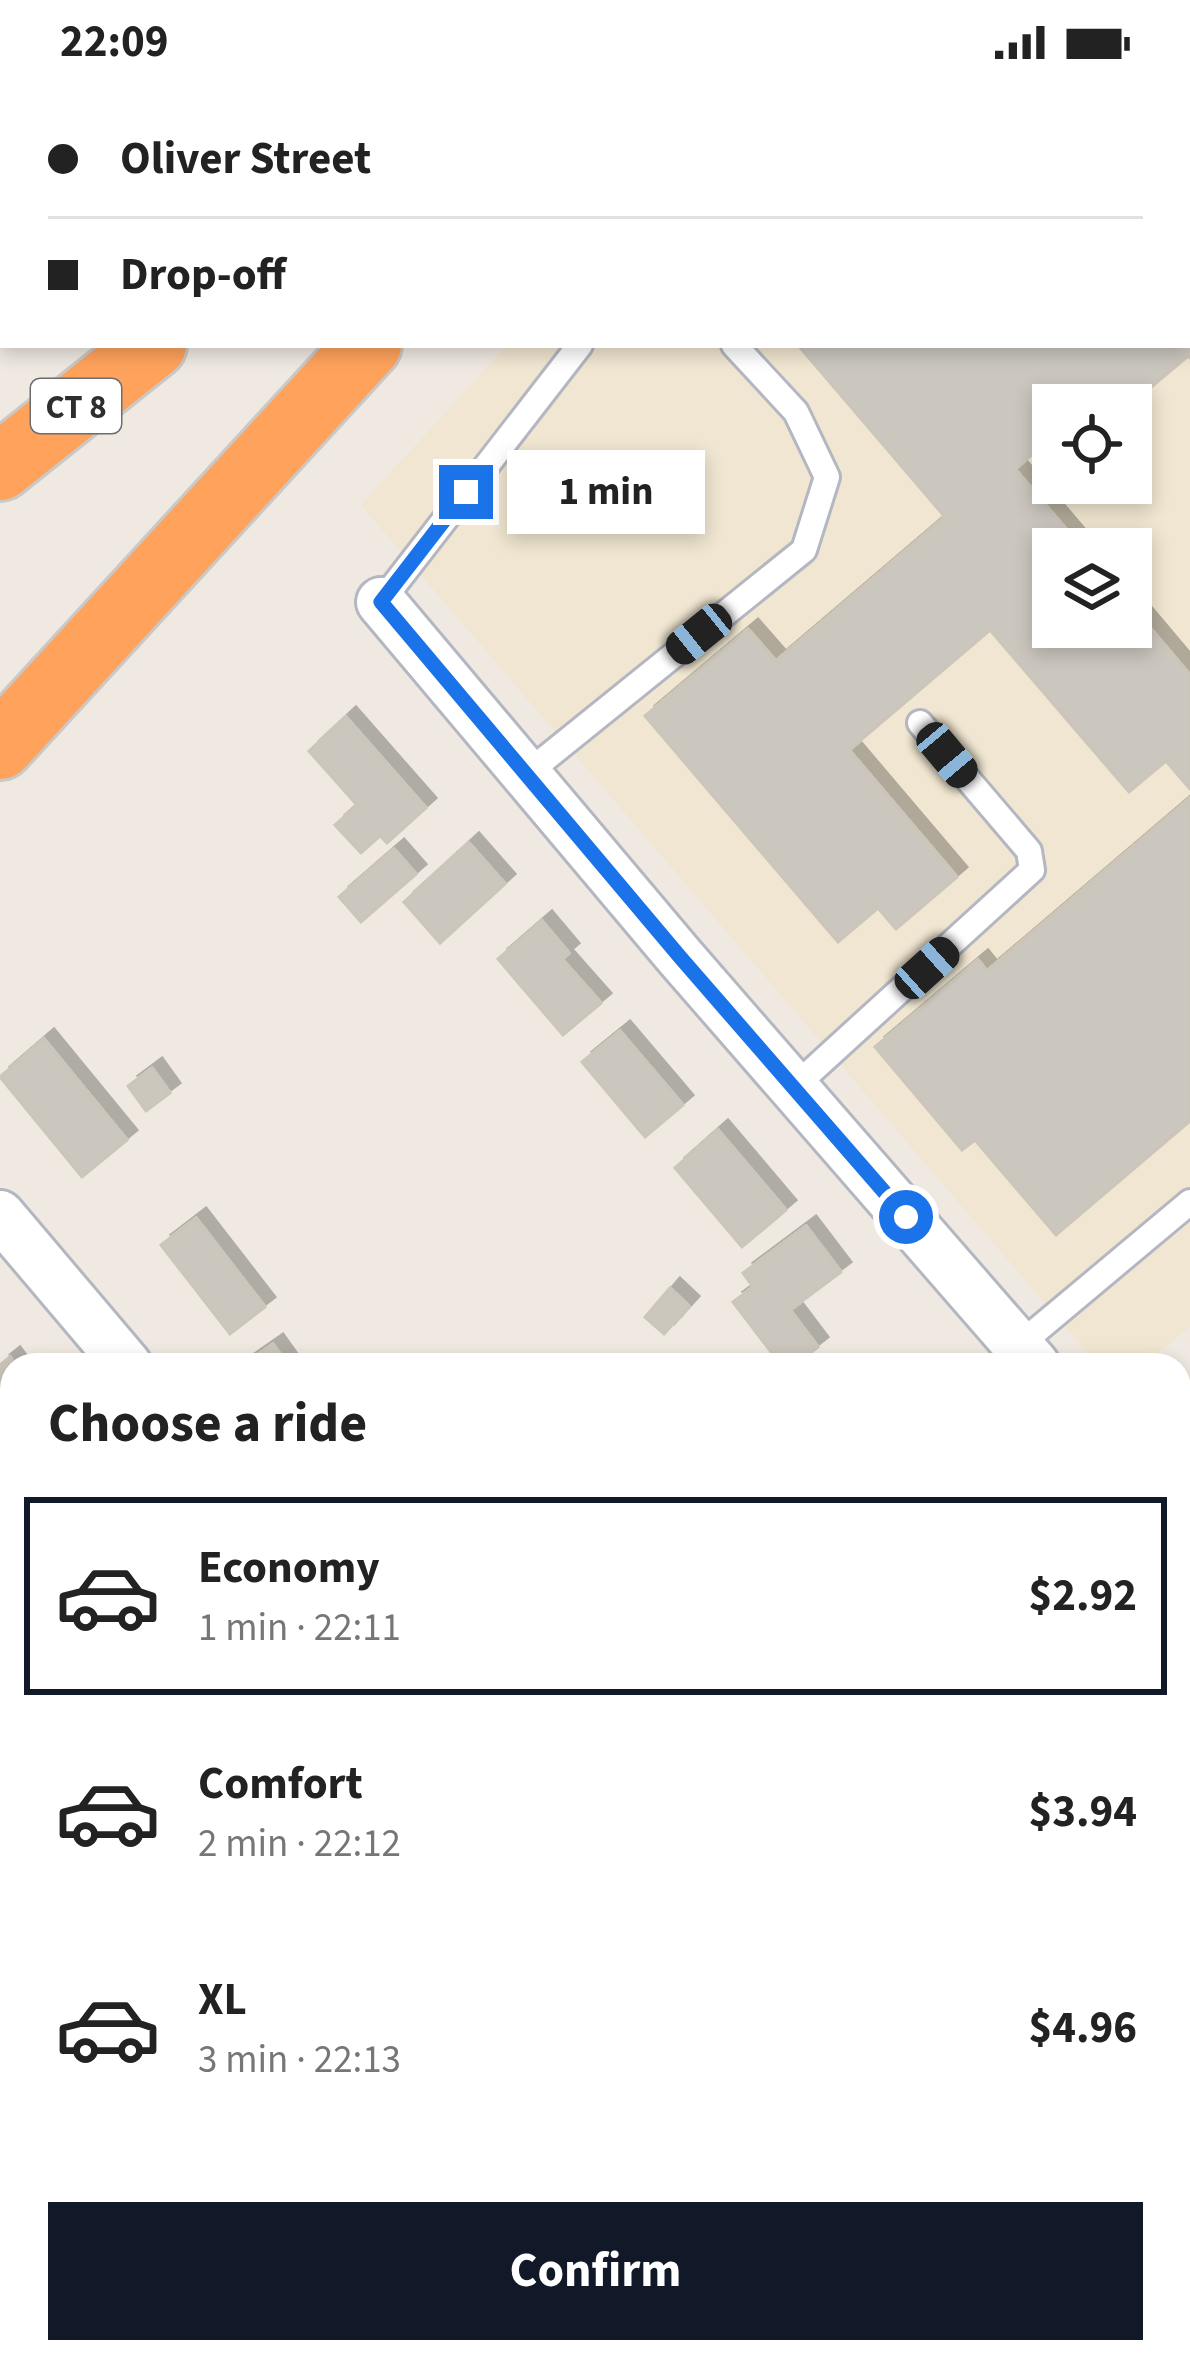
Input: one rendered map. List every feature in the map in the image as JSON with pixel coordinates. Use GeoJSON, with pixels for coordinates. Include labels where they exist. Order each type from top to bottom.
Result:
{"type":"FeatureCollection","features":[{"type":"Feature","properties":{"kind":"highway","name":"CT 8"},"geometry":{"type":"LineString","coordinates":[[0,467],[149,348]]}},
{"type":"Feature","properties":{"kind":"highway"},"geometry":{"type":"LineString","coordinates":[[0,746],[365,348]]}},
{"type":"Feature","properties":{"kind":"street"},"geometry":{"type":"LineString","coordinates":[[381,602],[1024,1353]]}},
{"type":"Feature","properties":{"kind":"street"},"geometry":{"type":"LineString","coordinates":[[0,1215],[118,1353]]}},
{"type":"Feature","properties":{"kind":"lane"},"geometry":{"type":"LineString","coordinates":[[381,602],[578,348]]}},
{"type":"Feature","properties":{"kind":"lane"},"geometry":{"type":"LineString","coordinates":[[525,775],[804,550],[826,477],[796,412],[737,348]]}},
{"type":"Feature","properties":{"kind":"lane"},"geometry":{"type":"LineString","coordinates":[[794,1088],[1032,870],[1029,850],[920,723]]}},
{"type":"Feature","properties":{"kind":"lane"},"geometry":{"type":"LineString","coordinates":[[1030,1353],[1190,1202]]}},
{"type":"Feature","properties":{"kind":"shaded area"},"geometry":{"type":"Polygon","coordinates":[[[504,348],[1190,348],[1190,1327],[1159,1353],[1088,1353],[361,505],[504,348]]]}},
{"type":"Feature","properties":{"kind":"building"},"geometry":{"type":"Polygon","coordinates":[[[801,348],[1190,348],[1190,358],[1152,386],[1032,384],[1032,454],[1015,469],[1032,489],[1032,504],[1045,504],[1065,528],[1032,528],[1032,648],[1152,648],[1152,630],[1190,675],[1190,789],[1166,761],[1129,792],[990,630],[849,750],[957,877],[896,929],[878,908],[838,942],[645,716],[748,629],[776,661],[945,517],[801,348]]]}},
{"type":"Feature","properties":{"kind":"building"},"geometry":{"type":"Polygon","coordinates":[[[346,717],[426,808],[387,843],[380,836],[361,853],[335,825],[357,805],[309,751],[346,717]]]}},
{"type":"Feature","properties":{"kind":"building"},"geometry":{"type":"Polygon","coordinates":[[[1190,798],[1190,1121],[1056,1235],[975,1140],[962,1150],[875,1047],[978,960],[987,971],[1190,798]]]}},
{"type":"Feature","properties":{"kind":"building"},"geometry":{"type":"Polygon","coordinates":[[[469,843],[505,884],[440,943],[404,902],[469,843]]]}},
{"type":"Feature","properties":{"kind":"building"},"geometry":{"type":"Polygon","coordinates":[[[394,849],[416,874],[361,922],[339,897],[394,849]]]}},
{"type":"Feature","properties":{"kind":"building"},"geometry":{"type":"Polygon","coordinates":[[[542,921],[569,953],[562,959],[601,1003],[563,1035],[498,959],[542,921]]]}},
{"type":"Feature","properties":{"kind":"building"},"geometry":{"type":"Polygon","coordinates":[[[620,1031],[683,1105],[645,1137],[582,1062],[620,1031]]]}},
{"type":"Feature","properties":{"kind":"building"},"geometry":{"type":"Polygon","coordinates":[[[44,1039],[127,1140],[82,1177],[0,1077],[44,1039]]]}},
{"type":"Feature","properties":{"kind":"building"},"geometry":{"type":"Polygon","coordinates":[[[152,1068],[170,1093],[146,1111],[128,1086],[152,1068]]]}},
{"type":"Feature","properties":{"kind":"building"},"geometry":{"type":"Polygon","coordinates":[[[718,1130],[786,1210],[742,1247],[675,1168],[718,1130]]]}},
{"type":"Feature","properties":{"kind":"building"},"geometry":{"type":"Polygon","coordinates":[[[196,1218],[265,1307],[230,1334],[161,1245],[196,1218]]]}},
{"type":"Feature","properties":{"kind":"building"},"geometry":{"type":"Polygon","coordinates":[[[806,1226],[841,1272],[790,1310],[818,1347],[810,1353],[772,1353],[733,1302],[753,1287],[743,1273],[806,1226]]]}},
{"type":"Feature","properties":{"kind":"building"},"geometry":{"type":"Polygon","coordinates":[[[670,1288],[689,1306],[664,1334],[645,1317],[670,1288]]]}},
{"type":"Feature","properties":{"kind":"route"},"geometry":{"type":"LineString","coordinates":[[466,492],[381,602],[906,1217]]}}]}
